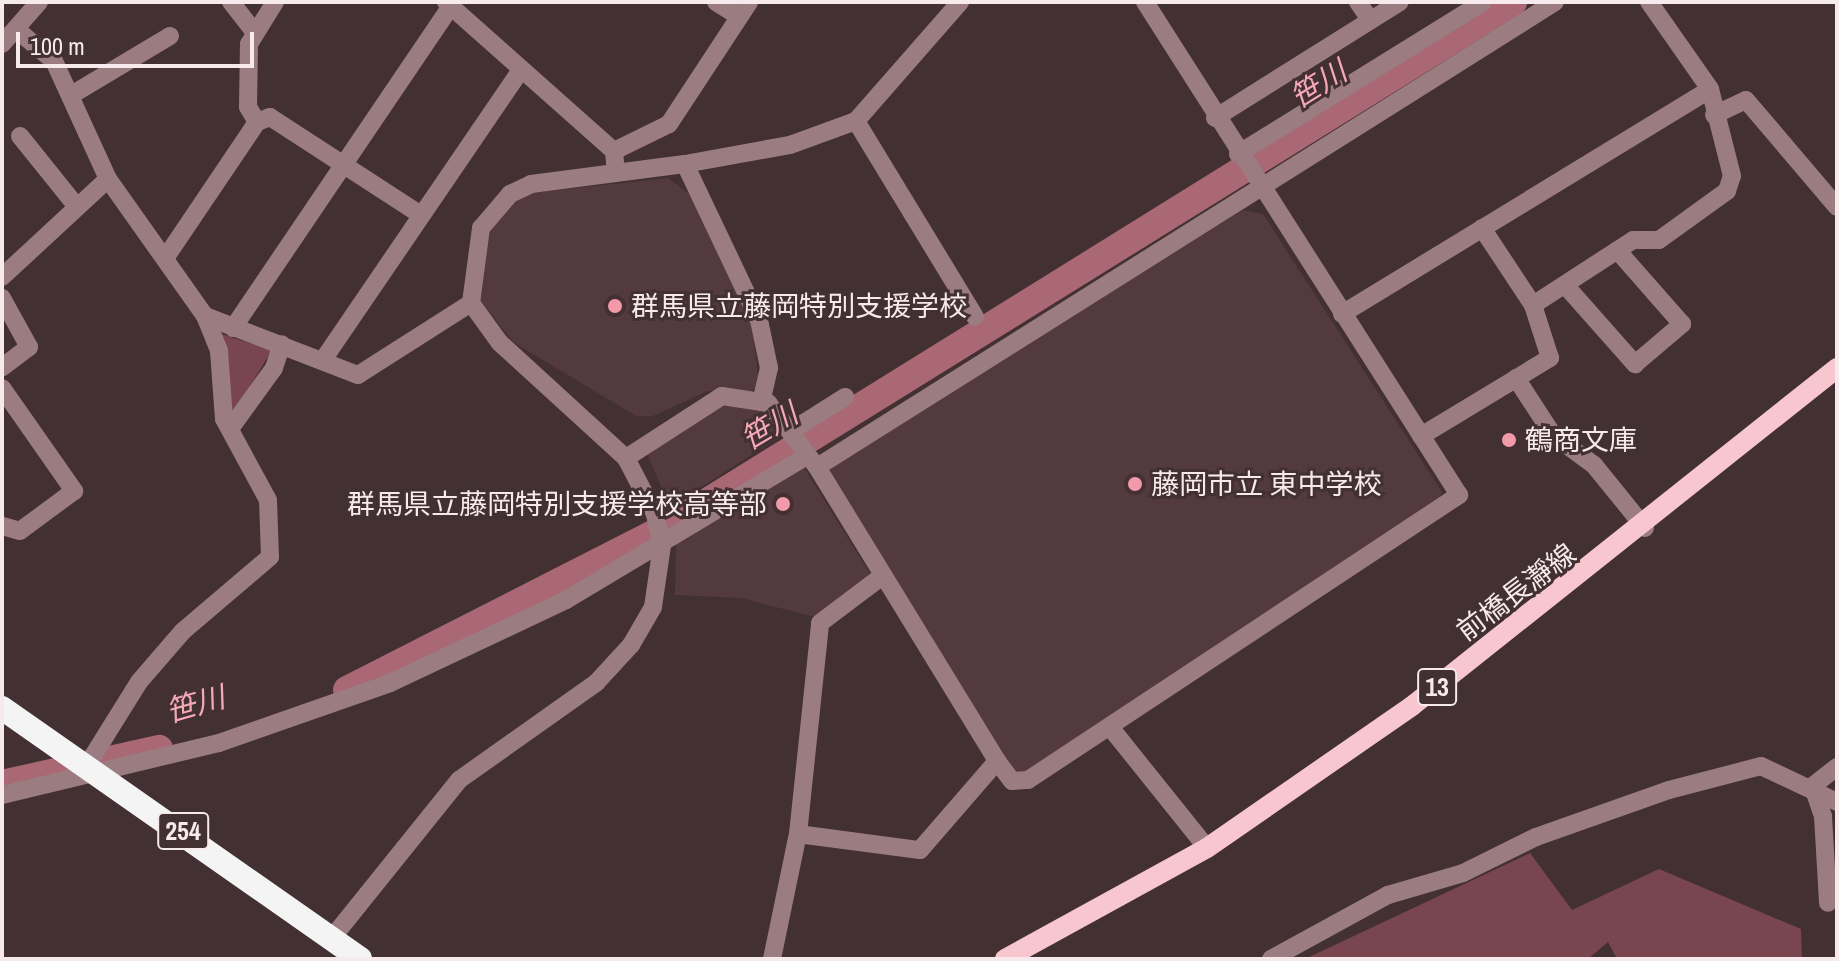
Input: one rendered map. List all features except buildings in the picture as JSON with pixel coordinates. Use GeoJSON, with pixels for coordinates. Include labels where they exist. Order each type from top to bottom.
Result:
{"type":"FeatureCollection","features":[{"type":"Feature","properties":{"kind":"highway","name":"254"},"geometry":{"type":"LineString","coordinates":[[2,708],[55,741],[360,959]]}},
{"type":"Feature","properties":{"kind":"main road","name":"前橋長瀞線"},"geometry":{"type":"LineString","coordinates":[[1005,959],[1207,848],[1412,706],[1645,528],[1837,368]]}},
{"type":"Feature","properties":{"kind":"street"},"geometry":{"type":"LineString","coordinates":[[2,44],[39,2]]}},
{"type":"Feature","properties":{"kind":"street"},"geometry":{"type":"LineString","coordinates":[[231,2],[255,33]]}},
{"type":"Feature","properties":{"kind":"street"},"geometry":{"type":"LineString","coordinates":[[257,122],[248,107],[255,33],[275,2]]}},
{"type":"Feature","properties":{"kind":"street"},"geometry":{"type":"LineString","coordinates":[[614,151],[669,124],[743,9],[716,2]]}},
{"type":"Feature","properties":{"kind":"street"},"geometry":{"type":"LineString","coordinates":[[332,938],[459,780],[596,683],[631,645],[653,607],[662,545],[657,525],[626,458],[500,343],[471,303],[481,228],[510,194],[616,172],[685,164],[790,145],[856,121],[960,2]]}},
{"type":"Feature","properties":{"kind":"street"},"geometry":{"type":"LineString","coordinates":[[626,458],[703,404],[722,396],[761,402],[791,431],[812,462],[881,577],[1012,781],[1028,780],[1444,511],[1459,495],[1215,118],[1145,2]]}},
{"type":"Feature","properties":{"kind":"street"},"geometry":{"type":"LineString","coordinates":[[1358,2],[1370,20]]}},
{"type":"Feature","properties":{"kind":"street"},"geometry":{"type":"LineString","coordinates":[[1215,118],[1400,2]]}},
{"type":"Feature","properties":{"kind":"street"},"geometry":{"type":"LineString","coordinates":[[1240,157],[1483,2]]}},
{"type":"Feature","properties":{"kind":"street"},"geometry":{"type":"LineString","coordinates":[[2,795],[93,768],[323,711],[566,600],[812,462],[1256,181],[1555,2]]}},
{"type":"Feature","properties":{"kind":"street"},"geometry":{"type":"LineString","coordinates":[[1533,305],[1633,240],[1659,240],[1727,191],[1732,176],[1714,115],[1710,89],[1649,2]]}},
{"type":"Feature","properties":{"kind":"street"},"geometry":{"type":"LineString","coordinates":[[233,328],[345,165],[448,5],[519,73],[614,151],[616,172]]}},
{"type":"Feature","properties":{"kind":"street"},"geometry":{"type":"LineString","coordinates":[[17,30],[54,61],[73,94],[108,179],[205,316],[219,351],[230,429],[268,500],[270,557],[183,631],[139,682],[93,768]]}},
{"type":"Feature","properties":{"kind":"street"},"geometry":{"type":"LineString","coordinates":[[73,94],[170,36]]}},
{"type":"Feature","properties":{"kind":"street"},"geometry":{"type":"LineString","coordinates":[[323,360],[519,73]]}},
{"type":"Feature","properties":{"kind":"street"},"geometry":{"type":"LineString","coordinates":[[1342,314],[1710,89]]}},
{"type":"Feature","properties":{"kind":"street"},"geometry":{"type":"LineString","coordinates":[[1714,115],[1746,100],[1837,207]]}},
{"type":"Feature","properties":{"kind":"street"},"geometry":{"type":"LineString","coordinates":[[166,257],[257,122],[270,117],[421,215]]}},
{"type":"Feature","properties":{"kind":"street"},"geometry":{"type":"LineString","coordinates":[[856,121],[975,317]]}},
{"type":"Feature","properties":{"kind":"street"},"geometry":{"type":"LineString","coordinates":[[20,136],[77,207]]}},
{"type":"Feature","properties":{"kind":"street"},"geometry":{"type":"LineString","coordinates":[[685,164],[759,320],[769,368],[761,402]]}},
{"type":"Feature","properties":{"kind":"street"},"geometry":{"type":"LineString","coordinates":[[2,277],[108,179]]}},
{"type":"Feature","properties":{"kind":"street"},"geometry":{"type":"LineString","coordinates":[[1421,436],[1550,358],[1533,305],[1482,228]]}},
{"type":"Feature","properties":{"kind":"street"},"geometry":{"type":"LineString","coordinates":[[1565,285],[1635,364],[1682,324],[1617,250]]}},
{"type":"Feature","properties":{"kind":"street"},"geometry":{"type":"LineString","coordinates":[[2,300],[29,347],[2,367]]}},
{"type":"Feature","properties":{"kind":"street"},"geometry":{"type":"LineString","coordinates":[[205,316],[358,375],[471,303]]}},
{"type":"Feature","properties":{"kind":"street"},"geometry":{"type":"LineString","coordinates":[[230,429],[274,368],[282,344]]}},
{"type":"Feature","properties":{"kind":"street"},"geometry":{"type":"LineString","coordinates":[[1516,378],[1553,435],[1594,465],[1645,528]]}},
{"type":"Feature","properties":{"kind":"street"},"geometry":{"type":"LineString","coordinates":[[2,388],[74,491],[20,531],[2,526]]}},
{"type":"Feature","properties":{"kind":"street"},"geometry":{"type":"LineString","coordinates":[[791,431],[845,397]]}},
{"type":"Feature","properties":{"kind":"street"},"geometry":{"type":"LineString","coordinates":[[772,959],[798,834],[820,623],[881,577]]}},
{"type":"Feature","properties":{"kind":"street"},"geometry":{"type":"LineString","coordinates":[[2,698],[55,741]]}},
{"type":"Feature","properties":{"kind":"street"},"geometry":{"type":"LineString","coordinates":[[2,719],[55,741]]}},
{"type":"Feature","properties":{"kind":"street"},"geometry":{"type":"LineString","coordinates":[[1110,727],[1207,848]]}},
{"type":"Feature","properties":{"kind":"street"},"geometry":{"type":"LineString","coordinates":[[798,834],[920,850],[997,761]]}},
{"type":"Feature","properties":{"kind":"street"},"geometry":{"type":"LineString","coordinates":[[1271,959],[1388,895],[1463,873],[1536,837],[1669,790],[1761,766],[1837,802]]}},
{"type":"Feature","properties":{"kind":"street"},"geometry":{"type":"LineString","coordinates":[[1812,789],[1837,767]]}},
{"type":"Feature","properties":{"kind":"street"},"geometry":{"type":"LineString","coordinates":[[1812,789],[1823,816],[1828,903]]}},
{"type":"Feature","properties":{"kind":"shaded area","name":"群馬県立藤岡特別支援学校"},"geometry":{"type":"Polygon","coordinates":[[[668,178],[691,195],[752,321],[759,384],[752,391],[708,391],[653,416],[636,416],[513,342],[474,292],[486,229],[507,206],[529,193],[668,178]]]}},
{"type":"Feature","properties":{"kind":"shaded area","name":"藤岡市立 東中学校"},"geometry":{"type":"Polygon","coordinates":[[[1243,210],[1263,214],[1442,492],[1433,511],[1024,773],[1012,772],[828,476],[833,464],[1243,210]]]}},
{"type":"Feature","properties":{"kind":"shaded area"},"geometry":{"type":"Polygon","coordinates":[[[218,333],[272,350],[230,419],[218,333]]]}},
{"type":"Feature","properties":{"kind":"shaded area"},"geometry":{"type":"Polygon","coordinates":[[[739,404],[768,413],[786,433],[670,507],[647,454],[712,408],[739,404]]]}},
{"type":"Feature","properties":{"kind":"shaded area","name":"群馬県立藤岡特別支援学校高等部"},"geometry":{"type":"Polygon","coordinates":[[[803,466],[871,575],[815,617],[741,598],[675,595],[676,543],[803,466]]]}},
{"type":"Feature","properties":{"kind":"shaded area"},"geometry":{"type":"Polygon","coordinates":[[[1530,853],[1572,910],[1659,869],[1801,929],[1802,959],[1617,959],[1608,942],[1588,959],[1305,959],[1530,853]]]}},
{"type":"Feature","properties":{"kind":"waterway"},"geometry":{"type":"LineString","coordinates":[[347,690],[667,527],[1513,2]]}},
{"type":"Feature","properties":{"kind":"waterway","name":"笹川"},"geometry":{"type":"LineString","coordinates":[[2,784],[159,749]]}},
{"type":"Feature","properties":{"kind":"place","name":"群馬県立藤岡特別支援学校"},"geometry":{"type":"Point","coordinates":[615,306]}},
{"type":"Feature","properties":{"kind":"place","name":"鶴商文庫"},"geometry":{"type":"Point","coordinates":[1509,440]}},
{"type":"Feature","properties":{"kind":"place","name":"藤岡市立 東中学校"},"geometry":{"type":"Point","coordinates":[1135,484]}},
{"type":"Feature","properties":{"kind":"place","name":"群馬県立藤岡特別支援学校高等部"},"geometry":{"type":"Point","coordinates":[783,504]}}]}
